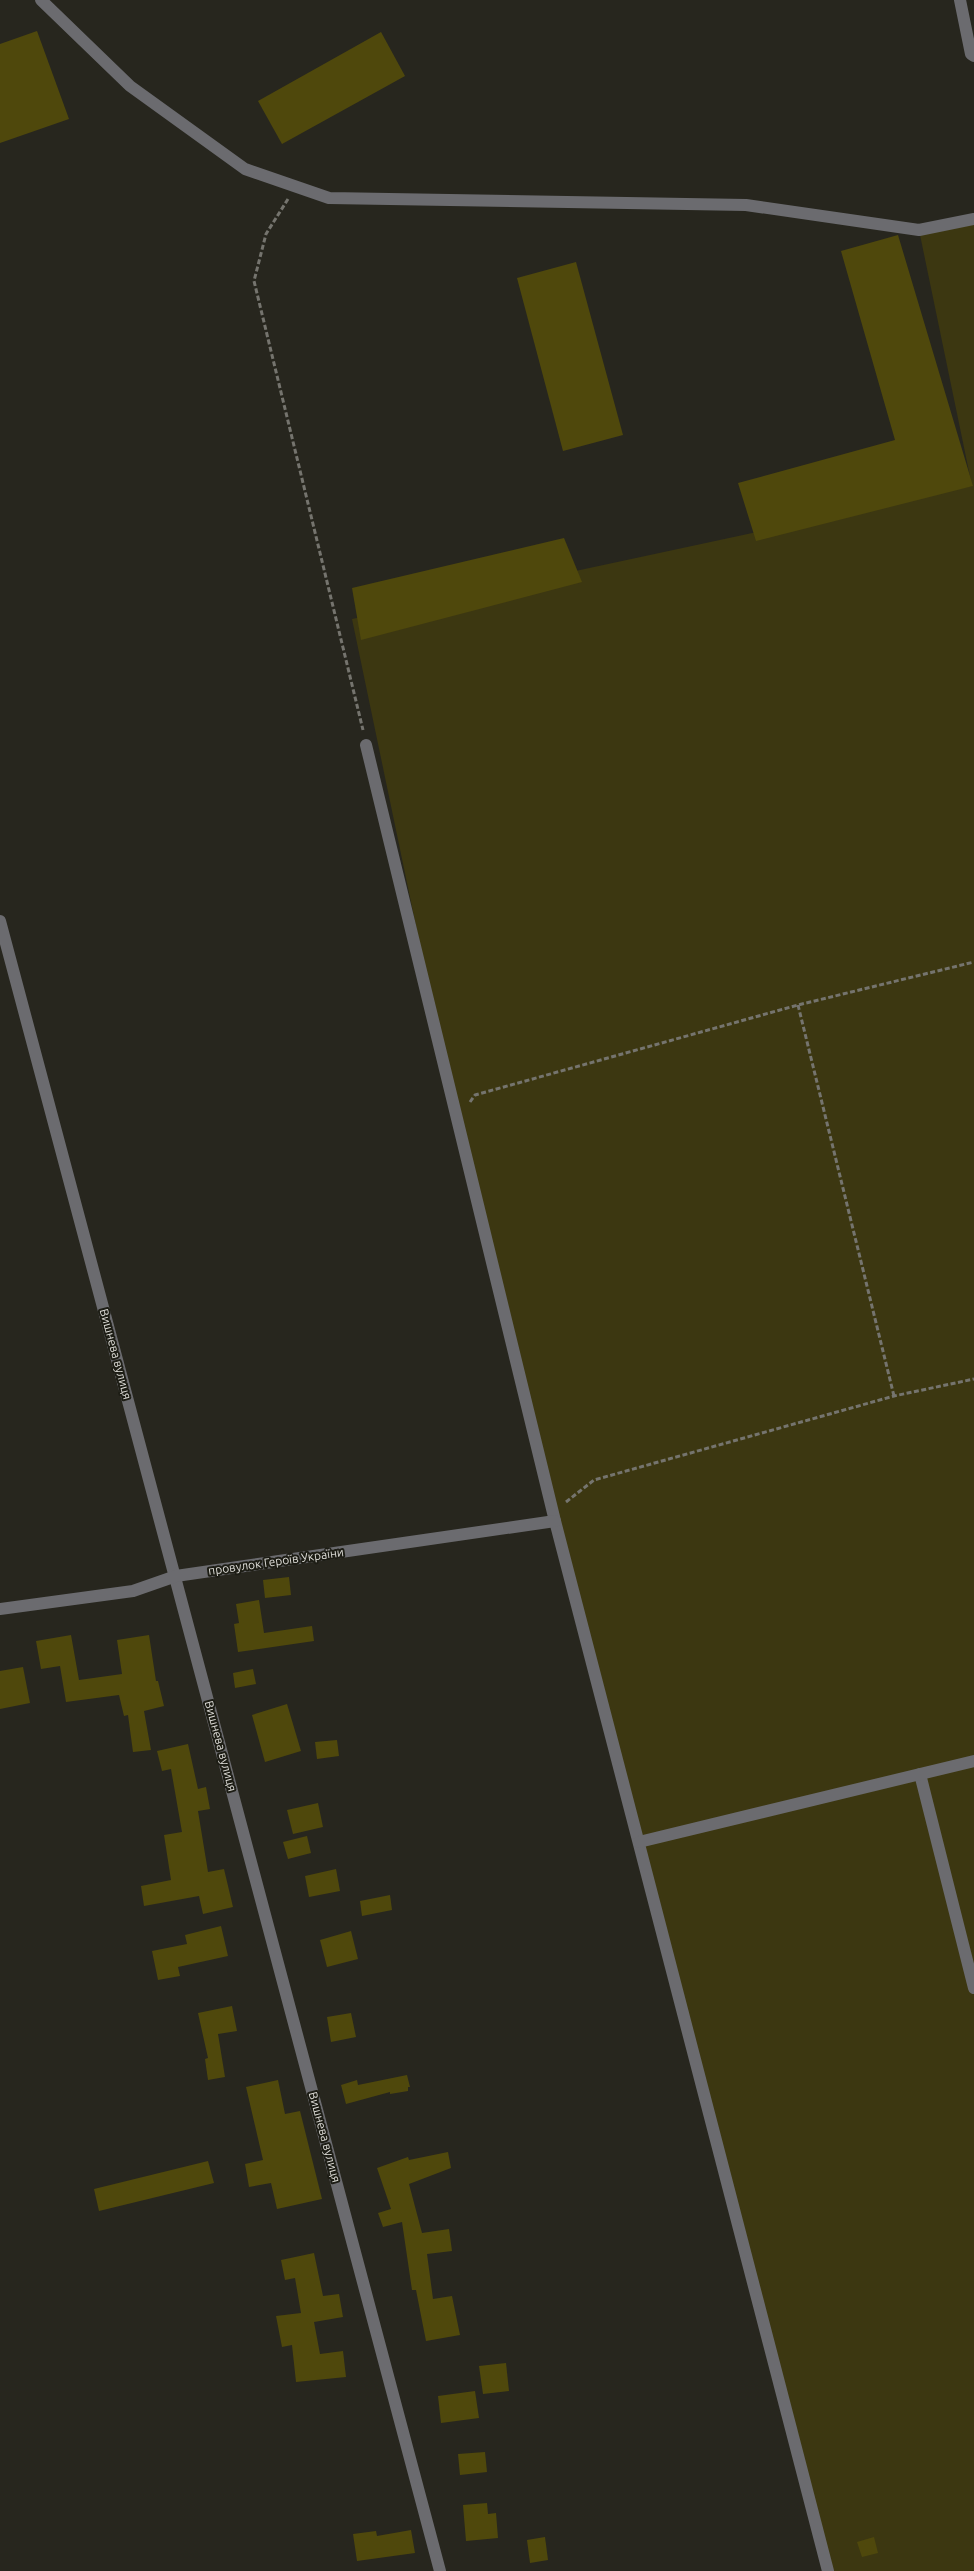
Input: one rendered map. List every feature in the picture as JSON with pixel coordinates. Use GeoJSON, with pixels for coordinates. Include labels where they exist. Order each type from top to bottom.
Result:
{"type":"FeatureCollection","features":[{"type":"Feature","properties":{"kind":"street"},"geometry":{"type":"LineString","coordinates":[[41,0],[138,92],[245,169],[329,198],[746,205],[919,230],[974,219]]}},
{"type":"Feature","properties":{"kind":"street"},"geometry":{"type":"LineString","coordinates":[[960,0],[971,54],[974,56]]}},
{"type":"Feature","properties":{"kind":"street"},"geometry":{"type":"LineString","coordinates":[[366,745],[555,1521],[828,2571]]}},
{"type":"Feature","properties":{"kind":"street","name":"Вишнева вулиця"},"geometry":{"type":"LineString","coordinates":[[0,921],[440,2571]]}},
{"type":"Feature","properties":{"kind":"street","name":"провулок Героїв України"},"geometry":{"type":"LineString","coordinates":[[0,1609],[132,1591],[176,1576],[555,1521]]}},
{"type":"Feature","properties":{"kind":"street"},"geometry":{"type":"LineString","coordinates":[[639,1842],[974,1761]]}},
{"type":"Feature","properties":{"kind":"street"},"geometry":{"type":"LineString","coordinates":[[920,1774],[974,1988]]}},
{"type":"Feature","properties":{"kind":"path"},"geometry":{"type":"LineString","coordinates":[[297,186],[266,234],[254,281],[366,745]]}},
{"type":"Feature","properties":{"kind":"path"},"geometry":{"type":"LineString","coordinates":[[457,1118],[475,1095],[798,1005],[974,962]]}},
{"type":"Feature","properties":{"kind":"path"},"geometry":{"type":"LineString","coordinates":[[798,1005],[894,1396]]}},
{"type":"Feature","properties":{"kind":"path"},"geometry":{"type":"LineString","coordinates":[[555,1521],[558,1509],[594,1480],[894,1396],[974,1379]]}},
{"type":"Feature","properties":{"kind":"shaded area"},"geometry":{"type":"Polygon","coordinates":[[[974,219],[974,2571],[828,2571],[450,1089],[352,619],[972,486],[919,230],[974,219]]]}},
{"type":"Feature","properties":{"kind":"building"},"geometry":{"type":"Polygon","coordinates":[[[37,31],[69,119],[0,143],[0,44],[37,31]]]}},
{"type":"Feature","properties":{"kind":"building"},"geometry":{"type":"Polygon","coordinates":[[[381,32],[405,76],[282,144],[258,101],[381,32]]]}},
{"type":"Feature","properties":{"kind":"building"},"geometry":{"type":"Polygon","coordinates":[[[898,235],[973,486],[756,541],[738,483],[895,440],[841,251],[898,235]]]}},
{"type":"Feature","properties":{"kind":"building"},"geometry":{"type":"Polygon","coordinates":[[[576,262],[623,435],[563,451],[517,278],[576,262]]]}},
{"type":"Feature","properties":{"kind":"building"},"geometry":{"type":"Polygon","coordinates":[[[564,538],[582,582],[361,640],[352,588],[564,538]]]}},
{"type":"Feature","properties":{"kind":"building"},"geometry":{"type":"Polygon","coordinates":[[[289,1577],[291,1595],[265,1598],[263,1580],[289,1577]]]}},
{"type":"Feature","properties":{"kind":"building"},"geometry":{"type":"Polygon","coordinates":[[[259,1600],[264,1633],[312,1626],[314,1641],[238,1652],[234,1624],[239,1623],[236,1604],[259,1600]]]}},
{"type":"Feature","properties":{"kind":"building"},"geometry":{"type":"Polygon","coordinates":[[[71,1635],[79,1680],[122,1674],[117,1640],[149,1635],[156,1681],[158,1681],[164,1706],[144,1711],[151,1750],[133,1752],[128,1715],[124,1716],[119,1695],[66,1702],[60,1666],[41,1669],[36,1641],[71,1635]]]}},
{"type":"Feature","properties":{"kind":"building"},"geometry":{"type":"Polygon","coordinates":[[[23,1667],[30,1703],[0,1709],[0,1671],[23,1667]]]}},
{"type":"Feature","properties":{"kind":"building"},"geometry":{"type":"Polygon","coordinates":[[[253,1669],[256,1684],[235,1688],[233,1673],[253,1669]]]}},
{"type":"Feature","properties":{"kind":"building"},"geometry":{"type":"Polygon","coordinates":[[[287,1704],[301,1751],[265,1762],[252,1715],[287,1704]]]}},
{"type":"Feature","properties":{"kind":"building"},"geometry":{"type":"Polygon","coordinates":[[[337,1740],[339,1756],[317,1759],[315,1742],[337,1740]]]}},
{"type":"Feature","properties":{"kind":"building"},"geometry":{"type":"Polygon","coordinates":[[[188,1744],[198,1789],[206,1787],[210,1809],[198,1811],[208,1872],[224,1869],[233,1907],[203,1914],[199,1896],[144,1906],[141,1886],[171,1880],[164,1835],[182,1832],[171,1769],[162,1771],[157,1751],[188,1744]]]}},
{"type":"Feature","properties":{"kind":"building"},"geometry":{"type":"Polygon","coordinates":[[[318,1803],[323,1827],[293,1834],[287,1810],[318,1803]]]}},
{"type":"Feature","properties":{"kind":"building"},"geometry":{"type":"Polygon","coordinates":[[[307,1836],[311,1853],[288,1859],[283,1842],[307,1836]]]}},
{"type":"Feature","properties":{"kind":"building"},"geometry":{"type":"Polygon","coordinates":[[[336,1869],[340,1891],[309,1897],[305,1876],[336,1869]]]}},
{"type":"Feature","properties":{"kind":"building"},"geometry":{"type":"Polygon","coordinates":[[[390,1895],[392,1910],[362,1916],[360,1901],[390,1895]]]}},
{"type":"Feature","properties":{"kind":"building"},"geometry":{"type":"Polygon","coordinates":[[[221,1926],[228,1956],[178,1967],[180,1976],[158,1980],[152,1951],[187,1944],[185,1935],[221,1926]]]}},
{"type":"Feature","properties":{"kind":"building"},"geometry":{"type":"Polygon","coordinates":[[[351,1931],[358,1959],[327,1967],[320,1940],[351,1931]]]}},
{"type":"Feature","properties":{"kind":"building"},"geometry":{"type":"Polygon","coordinates":[[[232,2006],[237,2031],[218,2034],[225,2077],[208,2080],[205,2059],[208,2058],[198,2013],[232,2006]]]}},
{"type":"Feature","properties":{"kind":"building"},"geometry":{"type":"Polygon","coordinates":[[[351,2013],[356,2037],[331,2042],[327,2017],[351,2013]]]}},
{"type":"Feature","properties":{"kind":"building"},"geometry":{"type":"Polygon","coordinates":[[[407,2075],[410,2087],[408,2087],[408,2091],[390,2094],[390,2092],[346,2104],[341,2085],[357,2080],[358,2085],[407,2075]]]}},
{"type":"Feature","properties":{"kind":"building"},"geometry":{"type":"Polygon","coordinates":[[[278,2080],[285,2114],[300,2111],[322,2199],[277,2209],[271,2183],[249,2187],[245,2164],[263,2160],[246,2087],[278,2080]]]}},
{"type":"Feature","properties":{"kind":"building"},"geometry":{"type":"Polygon","coordinates":[[[448,2152],[451,2168],[409,2184],[422,2233],[449,2229],[452,2251],[427,2254],[433,2299],[452,2296],[460,2335],[426,2341],[416,2290],[412,2290],[402,2222],[383,2227],[378,2213],[391,2209],[377,2168],[408,2157],[409,2160],[448,2152]]]}},
{"type":"Feature","properties":{"kind":"building"},"geometry":{"type":"Polygon","coordinates":[[[208,2161],[214,2183],[99,2211],[94,2189],[208,2161]]]}},
{"type":"Feature","properties":{"kind":"building"},"geometry":{"type":"Polygon","coordinates":[[[314,2253],[323,2296],[339,2294],[343,2317],[314,2322],[320,2354],[343,2351],[346,2377],[296,2382],[292,2345],[282,2347],[276,2316],[301,2313],[295,2278],[285,2280],[281,2260],[314,2253]]]}},
{"type":"Feature","properties":{"kind":"building"},"geometry":{"type":"Polygon","coordinates":[[[506,2363],[509,2391],[483,2394],[479,2366],[506,2363]]]}},
{"type":"Feature","properties":{"kind":"building"},"geometry":{"type":"Polygon","coordinates":[[[475,2391],[479,2418],[441,2423],[438,2396],[475,2391]]]}},
{"type":"Feature","properties":{"kind":"building"},"geometry":{"type":"Polygon","coordinates":[[[485,2452],[487,2472],[460,2475],[458,2454],[485,2452]]]}},
{"type":"Feature","properties":{"kind":"building"},"geometry":{"type":"Polygon","coordinates":[[[487,2503],[488,2514],[496,2513],[498,2538],[466,2541],[463,2505],[487,2503]]]}},
{"type":"Feature","properties":{"kind":"building"},"geometry":{"type":"Polygon","coordinates":[[[411,2530],[415,2553],[357,2561],[353,2534],[376,2531],[377,2536],[411,2530]]]}},
{"type":"Feature","properties":{"kind":"building"},"geometry":{"type":"Polygon","coordinates":[[[545,2537],[548,2560],[530,2563],[527,2540],[545,2537]]]}},
{"type":"Feature","properties":{"kind":"building"},"geometry":{"type":"Polygon","coordinates":[[[874,2537],[878,2553],[862,2557],[857,2542],[874,2537]]]}}]}
